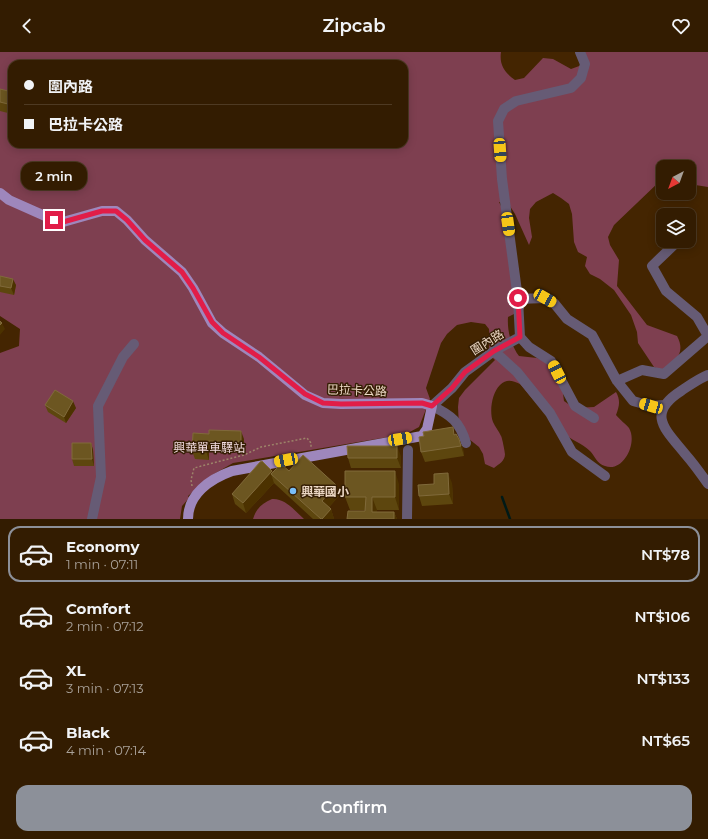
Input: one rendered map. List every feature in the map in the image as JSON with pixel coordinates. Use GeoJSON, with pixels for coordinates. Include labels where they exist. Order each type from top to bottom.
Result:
{"type":"FeatureCollection","features":[{"type":"Feature","properties":{"kind":"main road","name":"巴拉卡公路"},"geometry":{"type":"LineString","coordinates":[[0,193],[9,200],[54,220],[63,222],[102,211],[116,211],[127,220],[145,240],[182,272],[193,288],[212,322],[223,333],[259,357],[305,394],[323,403],[422,403],[432,406]]}},
{"type":"Feature","properties":{"kind":"main road"},"geometry":{"type":"LineString","coordinates":[[188,519],[190,505],[195,495],[221,475],[232,471],[313,455],[422,436],[427,429],[431,418],[432,406]]}},
{"type":"Feature","properties":{"kind":"street","name":"圍內路"},"geometry":{"type":"LineString","coordinates":[[432,406],[452,388],[465,372],[494,351],[520,337],[518,298],[502,179],[498,121],[504,109],[516,102],[571,88],[581,78],[585,64],[580,52]]}},
{"type":"Feature","properties":{"kind":"street"},"geometry":{"type":"LineString","coordinates":[[617,381],[642,370],[664,374],[708,336],[697,317],[666,291],[652,266],[671,248]]}},
{"type":"Feature","properties":{"kind":"street"},"geometry":{"type":"LineString","coordinates":[[518,298],[545,298],[554,303],[567,319],[592,335],[617,381],[633,401],[651,406],[664,405]]}},
{"type":"Feature","properties":{"kind":"street"},"geometry":{"type":"LineString","coordinates":[[520,337],[529,347],[551,361],[575,406],[594,418]]}},
{"type":"Feature","properties":{"kind":"street"},"geometry":{"type":"LineString","coordinates":[[92,519],[101,477],[98,406],[123,357],[134,344]]}},
{"type":"Feature","properties":{"kind":"street"},"geometry":{"type":"LineString","coordinates":[[494,351],[517,372],[550,413],[572,452],[605,476]]}},
{"type":"Feature","properties":{"kind":"street"},"geometry":{"type":"LineString","coordinates":[[708,375],[671,397],[664,405],[661,416],[664,430],[686,455],[708,484]]}},
{"type":"Feature","properties":{"kind":"street"},"geometry":{"type":"LineString","coordinates":[[432,406],[443,411],[455,421],[462,430],[466,443]]}},
{"type":"Feature","properties":{"kind":"street"},"geometry":{"type":"LineString","coordinates":[[407,519],[408,450]]}},
{"type":"Feature","properties":{"kind":"path"},"geometry":{"type":"LineString","coordinates":[[195,495],[191,480],[194,468],[244,455],[261,447],[307,438],[311,443],[313,455]]}},
{"type":"Feature","properties":{"kind":"green space","name":"興華單車驛站"},"geometry":{"type":"Polygon","coordinates":[[[0,52],[501,52],[502,65],[508,74],[515,80],[524,78],[543,58],[553,59],[571,69],[582,65],[579,52],[708,52],[708,187],[696,185],[696,160],[656,160],[656,185],[614,225],[608,237],[610,245],[619,260],[617,286],[647,325],[677,336],[680,342],[680,352],[676,360],[663,371],[654,367],[638,343],[637,332],[631,315],[614,290],[600,279],[590,274],[585,266],[587,257],[578,252],[574,242],[572,214],[569,204],[553,193],[536,202],[530,209],[529,218],[532,237],[529,245],[515,214],[508,203],[499,202],[503,210],[524,309],[508,317],[510,338],[514,347],[519,356],[537,358],[546,362],[562,386],[564,401],[574,408],[594,407],[616,392],[619,398],[619,404],[616,415],[629,428],[632,441],[627,455],[618,465],[612,467],[600,464],[587,448],[566,435],[557,426],[520,384],[510,381],[505,381],[497,388],[493,397],[491,408],[493,422],[501,437],[505,450],[505,456],[504,459],[494,468],[485,464],[483,454],[479,447],[464,435],[459,427],[459,398],[495,360],[489,350],[489,329],[485,324],[471,322],[457,325],[447,334],[441,343],[426,388],[430,399],[419,427],[406,434],[233,463],[212,475],[188,496],[189,498],[182,506],[180,519],[0,519],[0,353],[19,346],[20,329],[0,316],[0,52]]]}},
{"type":"Feature","properties":{"kind":"green space"},"geometry":{"type":"Polygon","coordinates":[[[272,499],[281,500],[293,508],[304,519],[253,519],[260,507],[265,502],[272,499]]]}},
{"type":"Feature","properties":{"kind":"building"},"geometry":{"type":"Polygon","coordinates":[[[0,89],[8,91],[8,104],[0,102],[0,89]]]}},
{"type":"Feature","properties":{"kind":"building"},"geometry":{"type":"Polygon","coordinates":[[[0,276],[13,279],[11,288],[0,286],[0,276]]]}},
{"type":"Feature","properties":{"kind":"building"},"geometry":{"type":"Polygon","coordinates":[[[55,390],[73,401],[64,417],[45,405],[55,390]]]}},
{"type":"Feature","properties":{"kind":"building"},"geometry":{"type":"Polygon","coordinates":[[[453,427],[454,435],[456,434],[461,446],[421,452],[419,437],[424,436],[423,432],[453,427]]]}},
{"type":"Feature","properties":{"kind":"building"},"geometry":{"type":"Polygon","coordinates":[[[209,430],[241,431],[241,442],[206,441],[206,451],[192,451],[193,433],[209,434],[209,430]]]}},
{"type":"Feature","properties":{"kind":"building"},"geometry":{"type":"Polygon","coordinates":[[[72,443],[91,443],[92,459],[72,459],[72,443]]]}},
{"type":"Feature","properties":{"kind":"building"},"geometry":{"type":"Polygon","coordinates":[[[347,446],[397,446],[397,458],[348,458],[347,446]]]}},
{"type":"Feature","properties":{"kind":"building"},"geometry":{"type":"Polygon","coordinates":[[[303,455],[336,485],[322,501],[331,509],[322,519],[271,474],[281,464],[289,471],[303,455]]]}},
{"type":"Feature","properties":{"kind":"building"},"geometry":{"type":"Polygon","coordinates":[[[262,461],[272,471],[243,503],[232,494],[262,461]]]}},
{"type":"Feature","properties":{"kind":"building"},"geometry":{"type":"Polygon","coordinates":[[[345,471],[395,471],[395,497],[372,497],[372,512],[394,512],[394,519],[347,519],[348,511],[365,511],[366,497],[345,497],[345,471]]]}},
{"type":"Feature","properties":{"kind":"building"},"geometry":{"type":"Polygon","coordinates":[[[448,473],[449,494],[419,496],[418,485],[434,484],[434,474],[448,473]]]}},
{"type":"Feature","properties":{"kind":"waterway"},"geometry":{"type":"LineString","coordinates":[[502,497],[510,519]]}},
{"type":"Feature","properties":{"kind":"place","name":"興華國小"},"geometry":{"type":"Point","coordinates":[293,491]}},
{"type":"Feature","properties":{"kind":"route"},"geometry":{"type":"LineString","coordinates":[[54,220],[63,222],[102,211],[116,211],[127,220],[145,240],[182,272],[193,288],[212,322],[223,333],[259,357],[305,394],[323,403],[422,403],[432,406],[452,388],[465,372],[480,360],[520,337],[518,298]]}}]}
